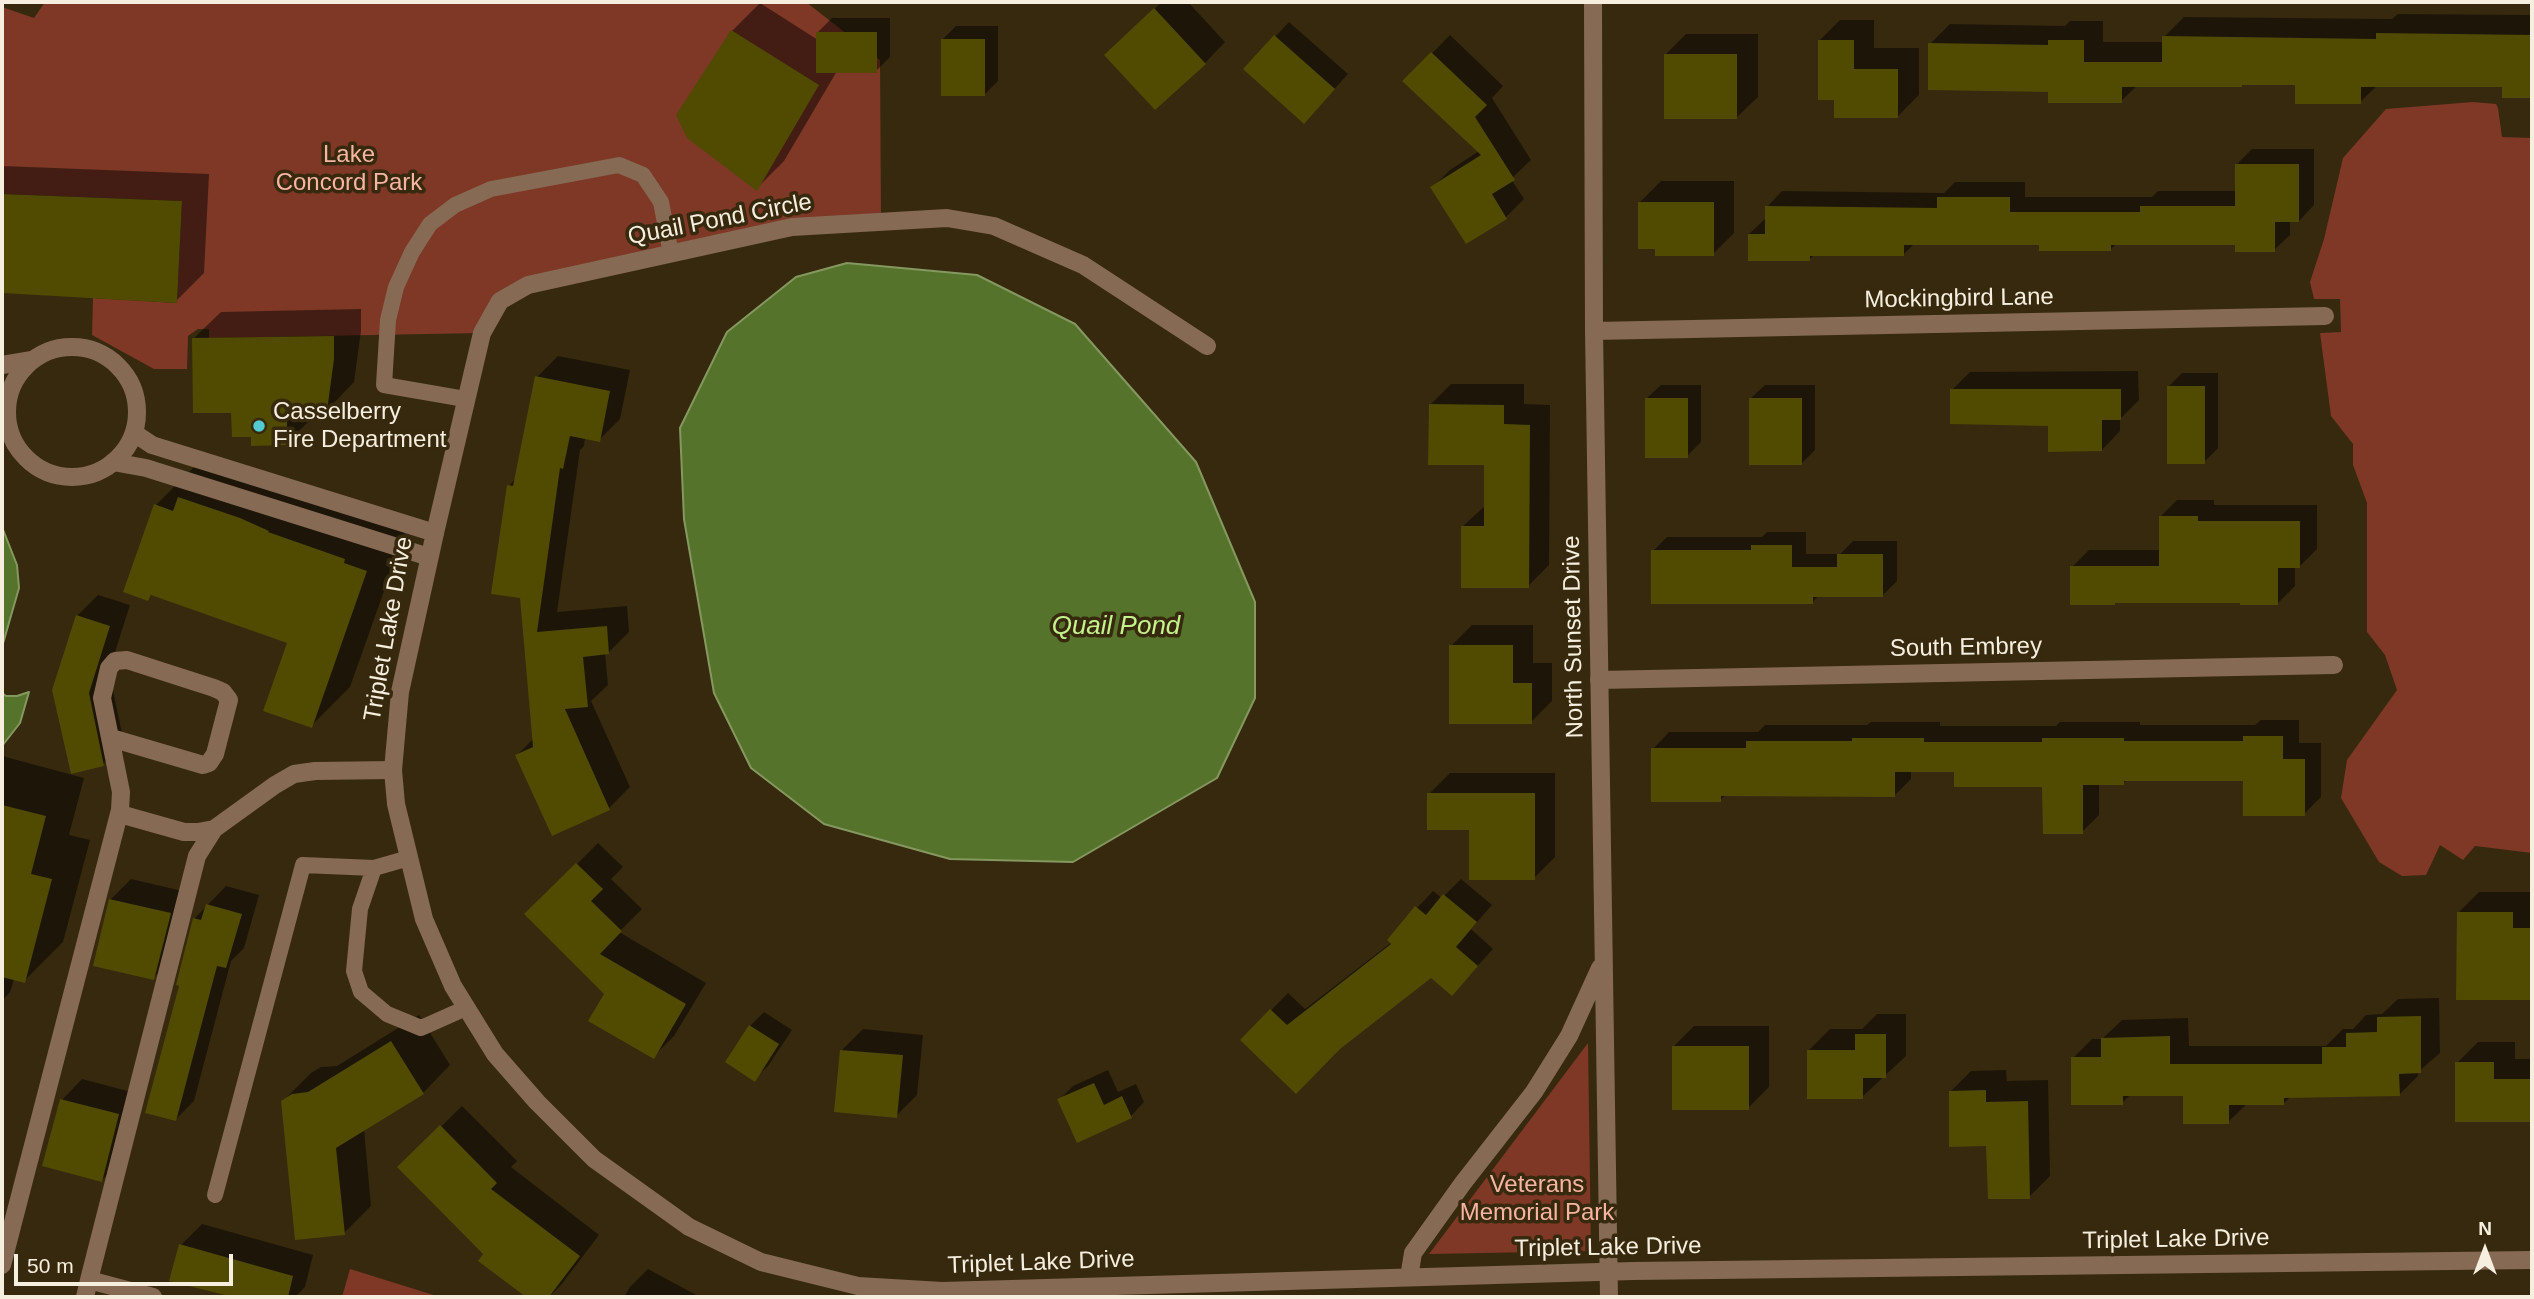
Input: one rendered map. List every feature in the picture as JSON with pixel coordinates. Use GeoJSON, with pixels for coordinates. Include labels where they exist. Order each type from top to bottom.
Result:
{"type":"FeatureCollection","features":[{"type":"Feature","properties":{"kind":"street","name":"North Sunset Drive"},"geometry":{"type":"LineString","coordinates":[[1593,2],[1594,331],[1609,1297]]}},
{"type":"Feature","properties":{"kind":"street","name":"Quail Pond Circle"},"geometry":{"type":"LineString","coordinates":[[435,533],[482,333],[500,301],[527,285],[792,227],[947,218],[994,226],[1083,265],[1207,346]]}},
{"type":"Feature","properties":{"kind":"street","name":"Mockingbird Lane"},"geometry":{"type":"LineString","coordinates":[[1594,331],[2325,316]]}},
{"type":"Feature","properties":{"kind":"street"},"geometry":{"type":"LineString","coordinates":[[74,346],[96,351],[115,362],[130,379],[137,400],[138,422],[121,457],[105,469],[86,476],[66,477],[46,472],[29,461],[7,432],[7,408],[10,390],[19,373],[33,360],[52,349],[74,346]]}},
{"type":"Feature","properties":{"kind":"street"},"geometry":{"type":"LineString","coordinates":[[2,365],[33,360]]}},
{"type":"Feature","properties":{"kind":"street","name":"Triplet Lake Drive"},"geometry":{"type":"LineString","coordinates":[[134,433],[152,445],[435,533],[400,692],[393,770],[396,804],[424,919],[453,986],[495,1054],[537,1102],[594,1158],[688,1227],[761,1262],[858,1286],[942,1290],[1609,1272],[2532,1260]]}},
{"type":"Feature","properties":{"kind":"street"},"geometry":{"type":"LineString","coordinates":[[113,463],[146,468],[429,557]]}},
{"type":"Feature","properties":{"kind":"street"},"geometry":{"type":"LineString","coordinates":[[2,1265],[120,814],[121,792],[111,738],[102,689],[110,666],[121,659],[214,688],[223,692],[229,700],[215,754],[209,763],[203,765],[111,738]]}},
{"type":"Feature","properties":{"kind":"street","name":"South Embrey"},"geometry":{"type":"LineString","coordinates":[[1599,680],[2334,665]]}},
{"type":"Feature","properties":{"kind":"street"},"geometry":{"type":"LineString","coordinates":[[153,1297],[87,1289],[197,856],[214,828],[293,775],[315,771],[393,770]]}},
{"type":"Feature","properties":{"kind":"street"},"geometry":{"type":"LineString","coordinates":[[120,814],[189,833],[214,828]]}},
{"type":"Feature","properties":{"kind":"street"},"geometry":{"type":"LineString","coordinates":[[1409,1277],[1413,1252],[1534,1092],[1569,1036],[1603,961]]}},
{"type":"Feature","properties":{"kind":"lane"},"geometry":{"type":"LineString","coordinates":[[465,399],[384,385],[388,320],[396,287],[412,252],[430,224],[455,205],[491,189],[619,165],[643,175],[662,202],[671,254]]}},
{"type":"Feature","properties":{"kind":"lane"},"geometry":{"type":"LineString","coordinates":[[215,1195],[303,865],[374,869],[409,858]]}},
{"type":"Feature","properties":{"kind":"lane"},"geometry":{"type":"LineString","coordinates":[[374,869],[360,909],[355,971],[361,992],[387,1014],[421,1028],[466,1008]]}},
{"type":"Feature","properties":{"kind":"green space","name":"Lake Concord Park"},"geometry":{"type":"Polygon","coordinates":[[[45,2],[806,2],[880,60],[881,221],[792,227],[528,285],[482,333],[209,338],[209,329],[198,329],[188,336],[187,369],[154,369],[92,335],[93,298],[177,303],[182,201],[2,194],[2,7],[34,18],[45,2]]]}},
{"type":"Feature","properties":{"kind":"green space"},"geometry":{"type":"Polygon","coordinates":[[[2473,102],[2496,104],[2502,137],[2532,138],[2532,853],[2475,846],[2463,860],[2440,845],[2426,875],[2402,876],[2379,862],[2341,798],[2347,760],[2397,690],[2385,655],[2367,632],[2367,503],[2353,465],[2353,444],[2331,416],[2320,333],[2341,332],[2340,299],[2314,299],[2310,282],[2324,239],[2343,158],[2386,109],[2473,102]]]}},
{"type":"Feature","properties":{"kind":"green space","name":"Veterans Memorial Park"},"geometry":{"type":"Polygon","coordinates":[[[1588,1043],[1591,1251],[1429,1254],[1588,1043]]]}},
{"type":"Feature","properties":{"kind":"green space"},"geometry":{"type":"Polygon","coordinates":[[[350,1269],[440,1297],[342,1297],[350,1269]]]}},
{"type":"Feature","properties":{"kind":"water","name":"Quail Pond"},"geometry":{"type":"Polygon","coordinates":[[[847,263],[977,275],[1075,324],[1196,462],[1255,602],[1255,698],[1217,778],[1073,862],[950,859],[824,824],[751,768],[714,693],[684,519],[680,428],[727,332],[796,277],[847,263]]]}},
{"type":"Feature","properties":{"kind":"water"},"geometry":{"type":"Polygon","coordinates":[[[2,527],[17,565],[19,588],[2,647],[2,527]]]}},
{"type":"Feature","properties":{"kind":"water"},"geometry":{"type":"Polygon","coordinates":[[[29,692],[20,723],[2,746],[2,693],[6,696],[17,696],[29,692]]]}},
{"type":"Feature","properties":{"kind":"building"},"geometry":{"type":"Polygon","coordinates":[[[1154,8],[1206,64],[1155,110],[1104,55],[1154,8]]]}},
{"type":"Feature","properties":{"kind":"building"},"geometry":{"type":"Polygon","coordinates":[[[731,30],[819,85],[757,191],[687,138],[676,115],[731,30]]]}},
{"type":"Feature","properties":{"kind":"building"},"geometry":{"type":"Polygon","coordinates":[[[816,32],[877,32],[877,73],[816,73],[816,32]]]}},
{"type":"Feature","properties":{"kind":"building"},"geometry":{"type":"Polygon","coordinates":[[[2376,33],[2532,35],[2532,98],[2502,98],[2502,87],[2361,87],[2361,104],[2295,104],[2295,85],[2242,85],[2122,87],[2122,103],[2048,103],[2048,92],[1928,90],[1928,43],[2048,45],[2048,40],[2084,40],[2084,62],[2162,62],[2162,36],[2376,39],[2376,33]]]}},
{"type":"Feature","properties":{"kind":"building"},"geometry":{"type":"Polygon","coordinates":[[[1274,35],[1335,89],[1304,124],[1243,69],[1274,35]]]}},
{"type":"Feature","properties":{"kind":"building"},"geometry":{"type":"Polygon","coordinates":[[[941,39],[985,39],[985,96],[941,96],[941,39]]]}},
{"type":"Feature","properties":{"kind":"building"},"geometry":{"type":"Polygon","coordinates":[[[1818,40],[1854,40],[1854,69],[1898,69],[1898,118],[1834,118],[1834,100],[1818,100],[1818,40]]]}},
{"type":"Feature","properties":{"kind":"building"},"geometry":{"type":"Polygon","coordinates":[[[1431,52],[1487,105],[1475,117],[1515,180],[1492,194],[1507,219],[1466,244],[1430,187],[1481,155],[1402,81],[1431,52]]]}},
{"type":"Feature","properties":{"kind":"building"},"geometry":{"type":"Polygon","coordinates":[[[1664,54],[1737,54],[1737,119],[1664,119],[1664,54]]]}},
{"type":"Feature","properties":{"kind":"building"},"geometry":{"type":"Polygon","coordinates":[[[2235,164],[2299,164],[2299,222],[2275,222],[2275,252],[2235,252],[2235,245],[2111,245],[2111,251],[2039,251],[2039,245],[1904,245],[1904,256],[1810,256],[1810,261],[1748,261],[1748,234],[1765,234],[1765,206],[1937,208],[1937,197],[2010,197],[2010,212],[2140,212],[2140,206],[2235,206],[2235,164]]]}},
{"type":"Feature","properties":{"kind":"building"},"geometry":{"type":"Polygon","coordinates":[[[2,194],[182,201],[177,303],[2,293],[2,194]]]}},
{"type":"Feature","properties":{"kind":"building"},"geometry":{"type":"Polygon","coordinates":[[[1638,202],[1714,202],[1714,256],[1655,256],[1655,249],[1638,249],[1638,202]]]}},
{"type":"Feature","properties":{"kind":"building"},"geometry":{"type":"Polygon","coordinates":[[[334,336],[334,359],[327,411],[287,413],[287,445],[251,446],[251,437],[232,437],[231,413],[193,413],[192,338],[334,336]]]}},
{"type":"Feature","properties":{"kind":"building"},"geometry":{"type":"Polygon","coordinates":[[[535,376],[610,391],[600,442],[570,436],[563,469],[560,468],[537,632],[607,626],[609,654],[583,657],[588,707],[565,709],[610,810],[552,836],[515,755],[533,747],[520,598],[491,594],[507,485],[513,486],[535,376]]]}},
{"type":"Feature","properties":{"kind":"building"},"geometry":{"type":"Polygon","coordinates":[[[2167,386],[2205,386],[2205,464],[2167,464],[2167,386]]]}},
{"type":"Feature","properties":{"kind":"building"},"geometry":{"type":"Polygon","coordinates":[[[1950,389],[2121,389],[2121,420],[2102,420],[2102,451],[2048,452],[2048,426],[1950,424],[1950,389]]]}},
{"type":"Feature","properties":{"kind":"building"},"geometry":{"type":"Polygon","coordinates":[[[1645,398],[1688,398],[1688,458],[1645,458],[1645,398]]]}},
{"type":"Feature","properties":{"kind":"building"},"geometry":{"type":"Polygon","coordinates":[[[1749,398],[1802,398],[1802,465],[1749,465],[1749,398]]]}},
{"type":"Feature","properties":{"kind":"building"},"geometry":{"type":"Polygon","coordinates":[[[1429,404],[1504,405],[1504,424],[1530,425],[1529,588],[1461,588],[1461,526],[1484,526],[1484,465],[1428,465],[1429,404]]]}},
{"type":"Feature","properties":{"kind":"building"},"geometry":{"type":"Polygon","coordinates":[[[178,497],[345,559],[344,563],[367,571],[312,728],[263,711],[287,643],[151,595],[148,601],[123,592],[154,504],[173,511],[178,497]]]}},
{"type":"Feature","properties":{"kind":"building"},"geometry":{"type":"Polygon","coordinates":[[[2159,516],[2198,516],[2198,521],[2300,521],[2300,568],[2278,568],[2278,605],[2070,605],[2070,566],[2159,566],[2159,516]]]}},
{"type":"Feature","properties":{"kind":"building"},"geometry":{"type":"Polygon","coordinates":[[[1751,545],[1792,545],[1792,567],[1837,567],[1837,554],[1883,554],[1883,597],[1813,597],[1813,604],[1651,604],[1651,550],[1751,550],[1751,545]]]}},
{"type":"Feature","properties":{"kind":"building"},"geometry":{"type":"Polygon","coordinates":[[[76,615],[110,626],[89,693],[104,766],[71,774],[52,690],[76,615]]]}},
{"type":"Feature","properties":{"kind":"building"},"geometry":{"type":"Polygon","coordinates":[[[1449,645],[1513,645],[1513,683],[1532,683],[1532,724],[1449,724],[1449,645]]]}},
{"type":"Feature","properties":{"kind":"building"},"geometry":{"type":"Polygon","coordinates":[[[2243,736],[2283,736],[2283,759],[2305,759],[2305,816],[2243,816],[2243,781],[2124,781],[2124,785],[2083,785],[2083,834],[2043,834],[2042,787],[1954,787],[1954,772],[1895,772],[1895,797],[1721,796],[1721,802],[1651,802],[1651,748],[1746,748],[1746,741],[1852,741],[1852,738],[1924,738],[1924,742],[2042,742],[2042,738],[2243,741],[2243,736]]]}},
{"type":"Feature","properties":{"kind":"building"},"geometry":{"type":"Polygon","coordinates":[[[1427,793],[1535,793],[1535,880],[1469,880],[1469,830],[1427,830],[1427,793]]]}},
{"type":"Feature","properties":{"kind":"building"},"geometry":{"type":"Polygon","coordinates":[[[2,805],[46,816],[31,874],[52,879],[25,983],[2,977],[2,805]]]}},
{"type":"Feature","properties":{"kind":"building"},"geometry":{"type":"Polygon","coordinates":[[[576,863],[603,889],[591,901],[622,931],[600,954],[686,1004],[654,1059],[588,1021],[604,994],[524,914],[576,863]]]}},
{"type":"Feature","properties":{"kind":"building"},"geometry":{"type":"Polygon","coordinates":[[[1443,894],[1477,922],[1456,947],[1478,966],[1452,996],[1431,978],[1340,1049],[1296,1094],[1240,1040],[1270,1009],[1287,1025],[1391,944],[1387,940],[1415,906],[1426,915],[1443,894]]]}},
{"type":"Feature","properties":{"kind":"building"},"geometry":{"type":"Polygon","coordinates":[[[109,899],[171,913],[154,980],[93,966],[109,899]]]}},
{"type":"Feature","properties":{"kind":"building"},"geometry":{"type":"Polygon","coordinates":[[[206,904],[242,914],[226,968],[217,966],[176,1121],[145,1113],[179,986],[176,985],[193,918],[201,920],[206,904]]]}},
{"type":"Feature","properties":{"kind":"building"},"geometry":{"type":"Polygon","coordinates":[[[2457,912],[2513,912],[2513,928],[2532,928],[2532,1000],[2456,1000],[2457,912]]]}},
{"type":"Feature","properties":{"kind":"building"},"geometry":{"type":"Polygon","coordinates":[[[2421,1016],[2421,1073],[2399,1074],[2400,1096],[2284,1098],[2284,1105],[2229,1105],[2229,1124],[2183,1124],[2183,1096],[2123,1096],[2123,1105],[2071,1105],[2071,1057],[2101,1057],[2101,1038],[2170,1036],[2170,1064],[2322,1064],[2322,1047],[2346,1047],[2346,1033],[2377,1032],[2377,1017],[2421,1016]]]}},
{"type":"Feature","properties":{"kind":"building"},"geometry":{"type":"Polygon","coordinates":[[[749,1025],[779,1044],[755,1082],[725,1062],[749,1025]]]}},
{"type":"Feature","properties":{"kind":"building"},"geometry":{"type":"Polygon","coordinates":[[[1855,1034],[1886,1034],[1886,1078],[1863,1078],[1863,1099],[1807,1099],[1807,1050],[1855,1050],[1855,1034]]]}},
{"type":"Feature","properties":{"kind":"building"},"geometry":{"type":"Polygon","coordinates":[[[391,1041],[424,1094],[336,1148],[345,1235],[295,1240],[281,1101],[292,1094],[308,1092],[391,1041]]]}},
{"type":"Feature","properties":{"kind":"building"},"geometry":{"type":"Polygon","coordinates":[[[1672,1046],[1749,1046],[1749,1110],[1672,1110],[1672,1046]]]}},
{"type":"Feature","properties":{"kind":"building"},"geometry":{"type":"Polygon","coordinates":[[[840,1050],[903,1055],[897,1118],[834,1112],[840,1050]]]}},
{"type":"Feature","properties":{"kind":"building"},"geometry":{"type":"Polygon","coordinates":[[[2455,1062],[2494,1062],[2494,1079],[2532,1079],[2532,1122],[2455,1122],[2455,1062]]]}},
{"type":"Feature","properties":{"kind":"building"},"geometry":{"type":"Polygon","coordinates":[[[1094,1083],[1104,1105],[1122,1096],[1132,1118],[1077,1143],[1057,1099],[1094,1083]]]}},
{"type":"Feature","properties":{"kind":"building"},"geometry":{"type":"Polygon","coordinates":[[[1986,1090],[1986,1102],[2028,1101],[2030,1199],[1988,1199],[1986,1146],[1949,1147],[1949,1091],[1986,1090]]]}},
{"type":"Feature","properties":{"kind":"building"},"geometry":{"type":"Polygon","coordinates":[[[60,1099],[119,1114],[102,1182],[42,1166],[60,1099]]]}},
{"type":"Feature","properties":{"kind":"building"},"geometry":{"type":"Polygon","coordinates":[[[440,1125],[497,1183],[491,1189],[580,1256],[549,1297],[526,1297],[478,1261],[483,1254],[397,1167],[440,1125]]]}},
{"type":"Feature","properties":{"kind":"building"},"geometry":{"type":"Polygon","coordinates":[[[179,1244],[293,1276],[288,1297],[233,1297],[169,1281],[179,1244]]]}},
{"type":"Feature","properties":{"kind":"place","name":"Casselberry Fire Department"},"geometry":{"type":"Point","coordinates":[259,426]}}]}
